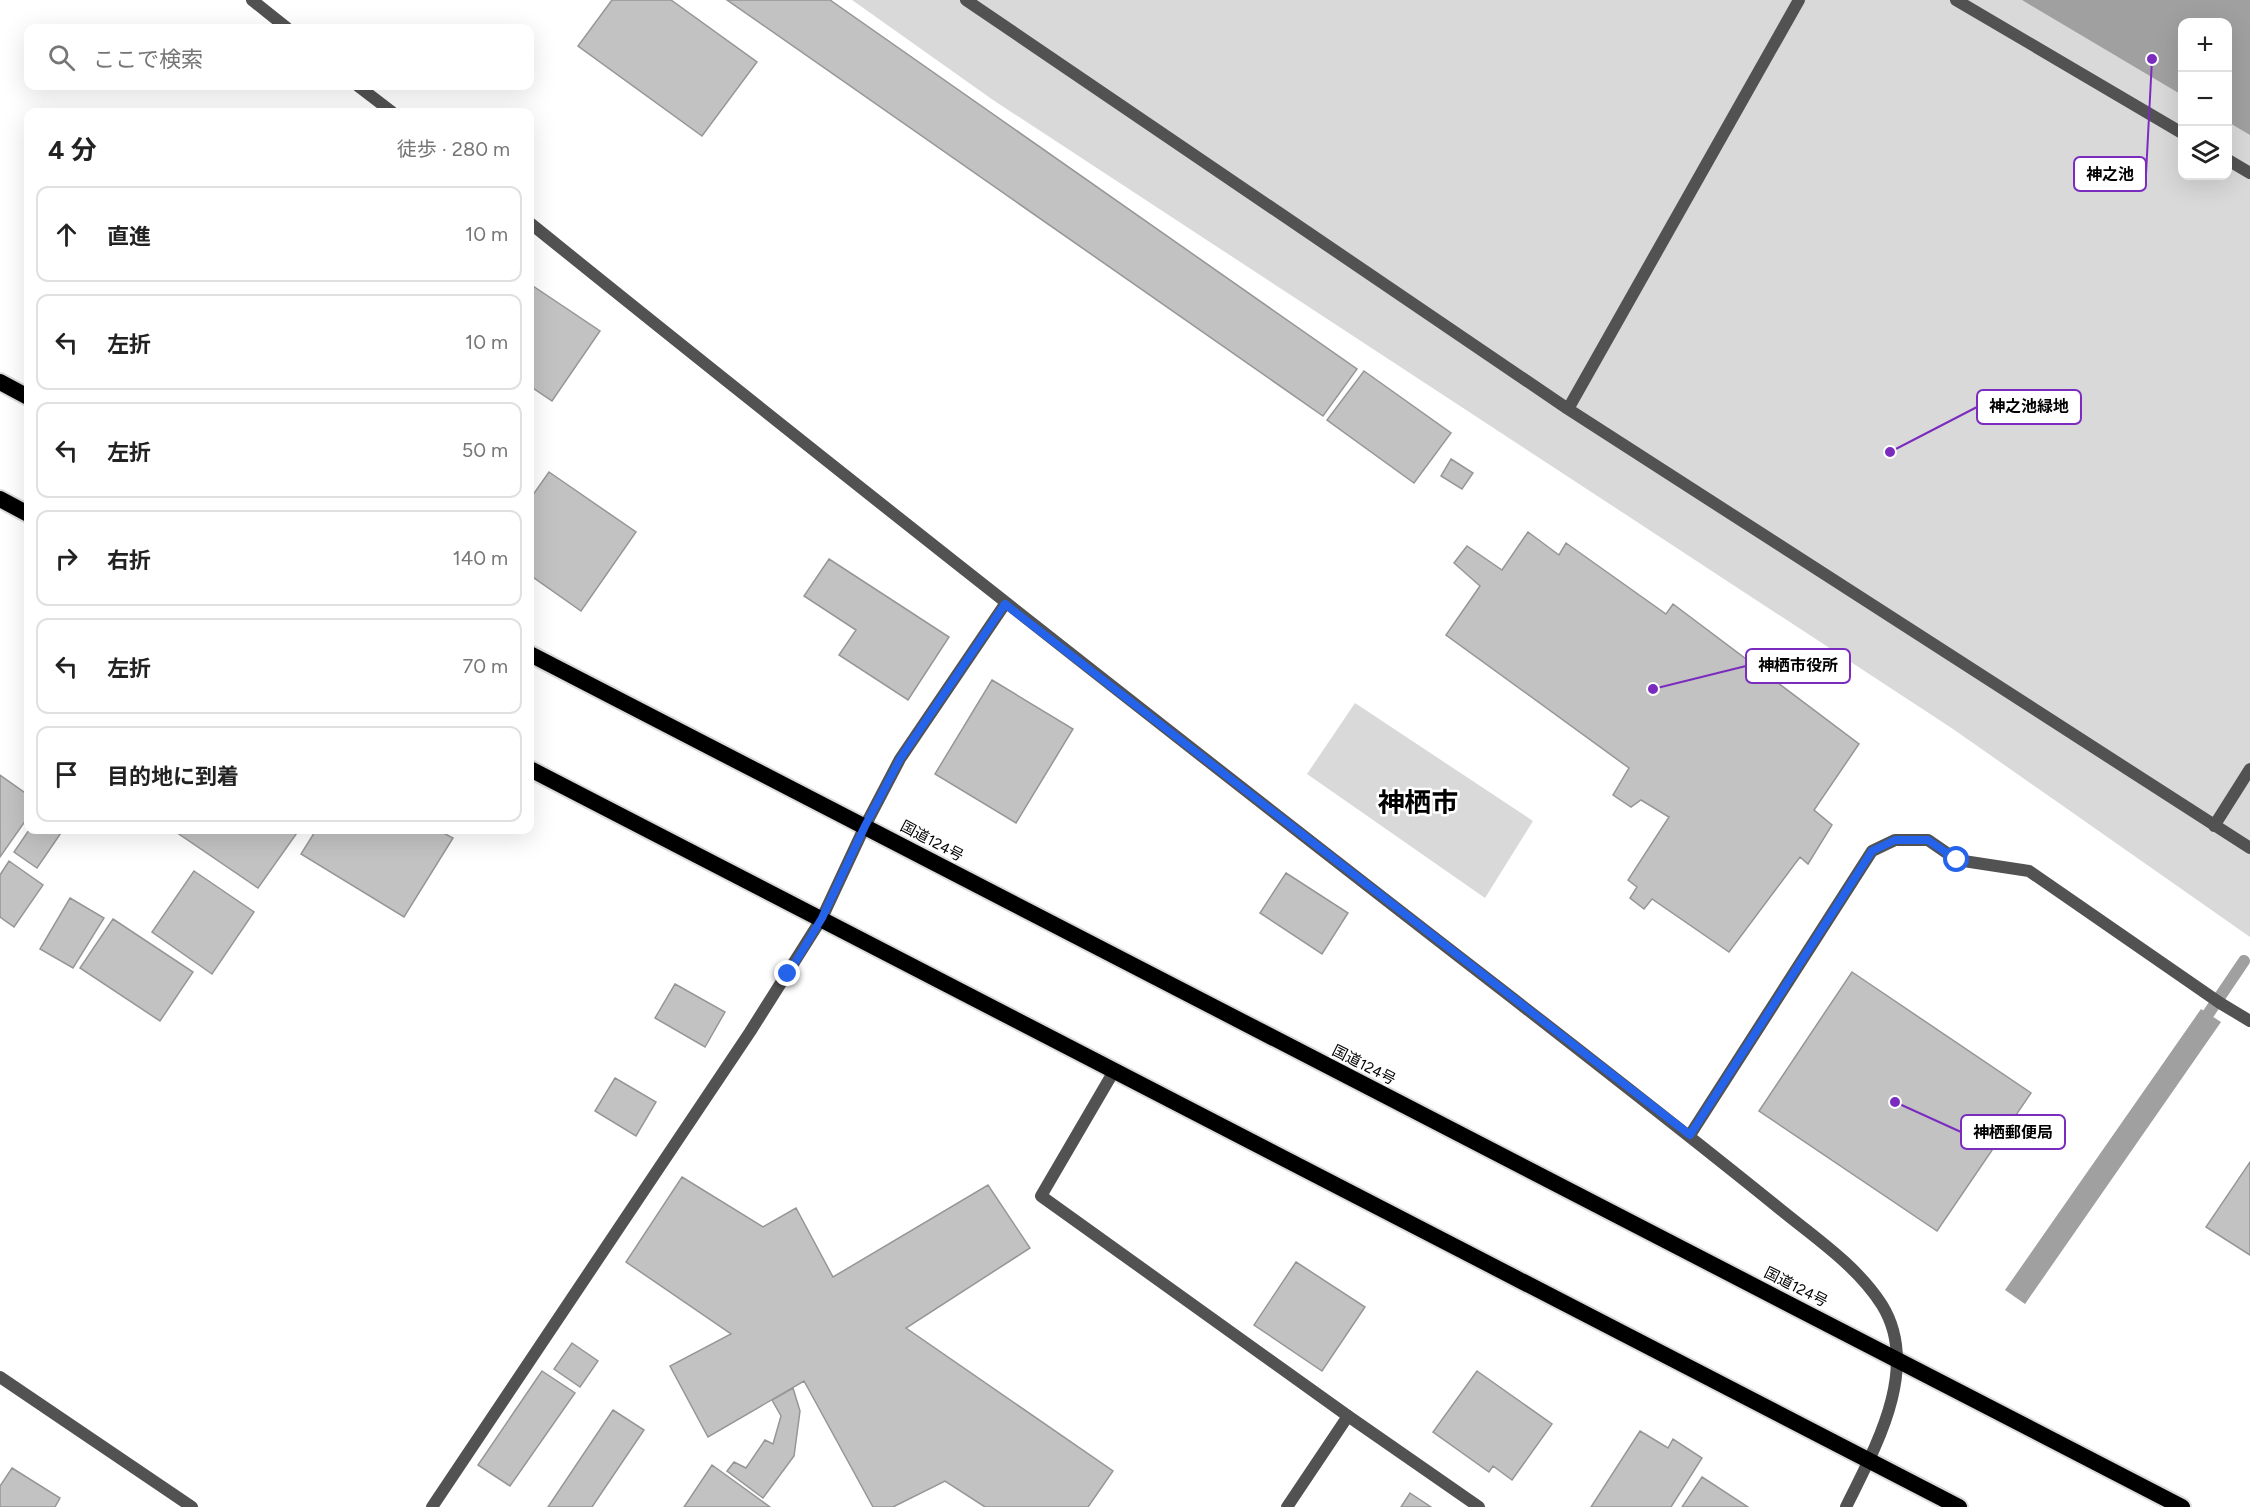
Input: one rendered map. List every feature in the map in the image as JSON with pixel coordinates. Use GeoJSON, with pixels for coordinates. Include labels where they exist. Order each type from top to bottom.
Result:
{"type":"FeatureCollection","features":[{"type":"Feature","properties":{"kind":"highway"},"geometry":{"type":"LineString","coordinates":[[0,382],[24,395]]}},
{"type":"Feature","properties":{"kind":"highway"},"geometry":{"type":"LineString","coordinates":[[0,499],[24,512]]}},
{"type":"Feature","properties":{"kind":"highway","name":"国道124号"},"geometry":{"type":"LineString","coordinates":[[534,656],[2182,1507]]}},
{"type":"Feature","properties":{"kind":"highway"},"geometry":{"type":"LineString","coordinates":[[534,771],[1959,1507]]}},
{"type":"Feature","properties":{"kind":"street"},"geometry":{"type":"LineString","coordinates":[[252,0],[282,24]]}},
{"type":"Feature","properties":{"kind":"street"},"geometry":{"type":"LineString","coordinates":[[966,0],[1568,409],[2250,848]]}},
{"type":"Feature","properties":{"kind":"street"},"geometry":{"type":"LineString","coordinates":[[1568,409],[1799,0]]}},
{"type":"Feature","properties":{"kind":"street"},"geometry":{"type":"LineString","coordinates":[[1956,0],[2178,131]]}},
{"type":"Feature","properties":{"kind":"street"},"geometry":{"type":"LineString","coordinates":[[363,90],[387,108]]}},
{"type":"Feature","properties":{"kind":"street"},"geometry":{"type":"LineString","coordinates":[[2232,162],[2250,173]]}},
{"type":"Feature","properties":{"kind":"street"},"geometry":{"type":"LineString","coordinates":[[534,226],[1005,604],[1690,1135],[1855,1271],[1882,1305],[1895,1334],[1896,1389],[1869,1461],[1846,1507]]}},
{"type":"Feature","properties":{"kind":"street"},"geometry":{"type":"LineString","coordinates":[[432,1507],[750,1032],[822,918],[865,826],[900,759],[1005,604]]}},
{"type":"Feature","properties":{"kind":"street"},"geometry":{"type":"LineString","coordinates":[[2214,826],[2250,769]]}},
{"type":"Feature","properties":{"kind":"street"},"geometry":{"type":"LineString","coordinates":[[1690,1135],[1872,851],[1895,840],[1928,840],[1957,860],[2029,871],[2248,1019]]}},
{"type":"Feature","properties":{"kind":"street"},"geometry":{"type":"LineString","coordinates":[[1114,1071],[1041,1196],[1479,1507]]}},
{"type":"Feature","properties":{"kind":"street"},"geometry":{"type":"LineString","coordinates":[[0,1377],[192,1507]]}},
{"type":"Feature","properties":{"kind":"street"},"geometry":{"type":"LineString","coordinates":[[1287,1507],[1348,1416]]}},
{"type":"Feature","properties":{"kind":"shaded area"},"geometry":{"type":"Polygon","coordinates":[[[852,0],[2250,0],[2250,937],[1953,729],[993,100],[852,0]]]}},
{"type":"Feature","properties":{"kind":"shaded area"},"geometry":{"type":"Polygon","coordinates":[[[2022,0],[2250,0],[2250,135],[2232,124],[2232,18],[2178,18],[2178,93],[2022,0]]]}},
{"type":"Feature","properties":{"kind":"shaded area"},"geometry":{"type":"Polygon","coordinates":[[[1355,703],[1533,821],[1485,898],[1307,774],[1355,703]]]}},
{"type":"Feature","properties":{"kind":"shaded area"},"geometry":{"type":"Polygon","coordinates":[[[2201,1009],[2221,1022],[2025,1304],[2005,1290],[2201,1009]]]}},
{"type":"Feature","properties":{"kind":"building"},"geometry":{"type":"Polygon","coordinates":[[[612,0],[671,0],[757,62],[702,136],[578,46],[612,0]]]}},
{"type":"Feature","properties":{"kind":"building"},"geometry":{"type":"Polygon","coordinates":[[[727,0],[830,0],[1357,369],[1323,416],[727,0]]]}},
{"type":"Feature","properties":{"kind":"building"},"geometry":{"type":"Polygon","coordinates":[[[534,287],[600,331],[552,401],[534,389],[534,287]]]}},
{"type":"Feature","properties":{"kind":"building"},"geometry":{"type":"Polygon","coordinates":[[[1364,371],[1451,433],[1414,483],[1327,420],[1364,371]]]}},
{"type":"Feature","properties":{"kind":"building"},"geometry":{"type":"Polygon","coordinates":[[[1451,459],[1473,473],[1462,489],[1441,476],[1451,459]]]}},
{"type":"Feature","properties":{"kind":"building"},"geometry":{"type":"Polygon","coordinates":[[[549,472],[636,532],[581,611],[534,578],[534,493],[549,472]]]}},
{"type":"Feature","properties":{"kind":"building"},"geometry":{"type":"Polygon","coordinates":[[[1528,532],[1559,555],[1566,543],[1666,614],[1673,604],[1859,744],[1814,810],[1832,825],[1808,864],[1800,857],[1729,952],[1652,899],[1644,909],[1630,898],[1637,887],[1628,880],[1669,817],[1641,800],[1631,807],[1613,795],[1629,768],[1446,635],[1480,586],[1454,563],[1467,546],[1502,570],[1528,532]]]}},
{"type":"Feature","properties":{"kind":"building"},"geometry":{"type":"Polygon","coordinates":[[[829,559],[949,637],[908,700],[839,655],[856,630],[804,596],[829,559]]]}},
{"type":"Feature","properties":{"kind":"building"},"geometry":{"type":"Polygon","coordinates":[[[992,680],[1073,729],[1016,823],[935,774],[992,680]]]}},
{"type":"Feature","properties":{"kind":"building"},"geometry":{"type":"Polygon","coordinates":[[[0,775],[24,792],[24,823],[0,857],[0,775]]]}},
{"type":"Feature","properties":{"kind":"building"},"geometry":{"type":"Polygon","coordinates":[[[26,834],[60,834],[37,868],[14,852],[26,834]]]}},
{"type":"Feature","properties":{"kind":"building"},"geometry":{"type":"Polygon","coordinates":[[[179,834],[296,834],[258,888],[179,834]]]}},
{"type":"Feature","properties":{"kind":"building"},"geometry":{"type":"Polygon","coordinates":[[[314,834],[446,834],[453,838],[404,917],[301,854],[314,834]]]}},
{"type":"Feature","properties":{"kind":"building"},"geometry":{"type":"Polygon","coordinates":[[[9,861],[43,885],[14,927],[0,917],[0,875],[9,861]]]}},
{"type":"Feature","properties":{"kind":"building"},"geometry":{"type":"Polygon","coordinates":[[[194,871],[254,912],[212,974],[152,932],[194,871]]]}},
{"type":"Feature","properties":{"kind":"building"},"geometry":{"type":"Polygon","coordinates":[[[1286,873],[1348,913],[1322,954],[1260,913],[1286,873]]]}},
{"type":"Feature","properties":{"kind":"building"},"geometry":{"type":"Polygon","coordinates":[[[70,898],[104,918],[73,968],[40,949],[70,898]]]}},
{"type":"Feature","properties":{"kind":"building"},"geometry":{"type":"Polygon","coordinates":[[[113,919],[193,972],[160,1021],[80,968],[113,919]]]}},
{"type":"Feature","properties":{"kind":"building"},"geometry":{"type":"Polygon","coordinates":[[[1852,972],[2031,1093],[1937,1231],[1759,1111],[1852,972]]]}},
{"type":"Feature","properties":{"kind":"building"},"geometry":{"type":"Polygon","coordinates":[[[675,984],[725,1012],[705,1047],[655,1018],[675,984]]]}},
{"type":"Feature","properties":{"kind":"building"},"geometry":{"type":"Polygon","coordinates":[[[615,1078],[656,1102],[636,1136],[595,1111],[615,1078]]]}},
{"type":"Feature","properties":{"kind":"building"},"geometry":{"type":"Polygon","coordinates":[[[2250,1162],[2250,1255],[2206,1227],[2250,1162]]]}},
{"type":"Feature","properties":{"kind":"building"},"geometry":{"type":"Polygon","coordinates":[[[682,1177],[763,1227],[796,1208],[833,1277],[988,1185],[1030,1248],[906,1328],[1113,1471],[1088,1507],[985,1507],[945,1481],[893,1507],[873,1507],[804,1381],[708,1437],[670,1366],[731,1334],[626,1262],[682,1177]]]}},
{"type":"Feature","properties":{"kind":"building"},"geometry":{"type":"Polygon","coordinates":[[[1296,1262],[1365,1307],[1322,1371],[1254,1325],[1296,1262]]]}},
{"type":"Feature","properties":{"kind":"building"},"geometry":{"type":"Polygon","coordinates":[[[572,1343],[598,1361],[580,1387],[554,1369],[572,1343]]]}},
{"type":"Feature","properties":{"kind":"building"},"geometry":{"type":"Polygon","coordinates":[[[542,1371],[575,1393],[510,1486],[478,1465],[542,1371]]]}},
{"type":"Feature","properties":{"kind":"building"},"geometry":{"type":"Polygon","coordinates":[[[1477,1371],[1552,1424],[1512,1480],[1493,1466],[1489,1472],[1433,1432],[1477,1371]]]}},
{"type":"Feature","properties":{"kind":"building"},"geometry":{"type":"Polygon","coordinates":[[[793,1388],[800,1411],[794,1456],[763,1498],[727,1471],[734,1462],[746,1468],[765,1440],[773,1444],[781,1416],[772,1400],[793,1388]]]}},
{"type":"Feature","properties":{"kind":"building"},"geometry":{"type":"Polygon","coordinates":[[[613,1410],[644,1430],[592,1507],[548,1507],[613,1410]]]}},
{"type":"Feature","properties":{"kind":"building"},"geometry":{"type":"Polygon","coordinates":[[[1640,1431],[1668,1448],[1673,1439],[1702,1458],[1671,1507],[1591,1507],[1640,1431]]]}},
{"type":"Feature","properties":{"kind":"building"},"geometry":{"type":"Polygon","coordinates":[[[712,1465],[770,1507],[684,1507],[712,1465]]]}},
{"type":"Feature","properties":{"kind":"building"},"geometry":{"type":"Polygon","coordinates":[[[12,1468],[60,1498],[55,1507],[0,1507],[0,1486],[12,1468]]]}},
{"type":"Feature","properties":{"kind":"building"},"geometry":{"type":"Polygon","coordinates":[[[1702,1477],[1748,1507],[1682,1507],[1702,1477]]]}},
{"type":"Feature","properties":{"kind":"building"},"geometry":{"type":"Polygon","coordinates":[[[1410,1493],[1431,1507],[1401,1507],[1410,1493]]]}},
{"type":"Feature","properties":{"kind":"waterway"},"geometry":{"type":"LineString","coordinates":[[2200,1026],[2244,961]]}},
{"type":"Feature","properties":{"kind":"place","name":"神之池"},"geometry":{"type":"Point","coordinates":[2152,59]}},
{"type":"Feature","properties":{"kind":"place","name":"神之池緑地"},"geometry":{"type":"Point","coordinates":[1890,452]}},
{"type":"Feature","properties":{"kind":"place","name":"神栖市役所"},"geometry":{"type":"Point","coordinates":[1653,689]}},
{"type":"Feature","properties":{"kind":"place","name":"神栖郵便局"},"geometry":{"type":"Point","coordinates":[1895,1102]}},
{"type":"Feature","properties":{"kind":"district","name":"神栖市"},"geometry":{"type":"Point","coordinates":[1418,803]}},
{"type":"Feature","properties":{"kind":"route"},"geometry":{"type":"LineString","coordinates":[[788,974],[822,918],[865,826],[900,759],[1005,604],[1690,1135],[1872,851],[1895,840],[1928,840],[1957,860]]}}]}
